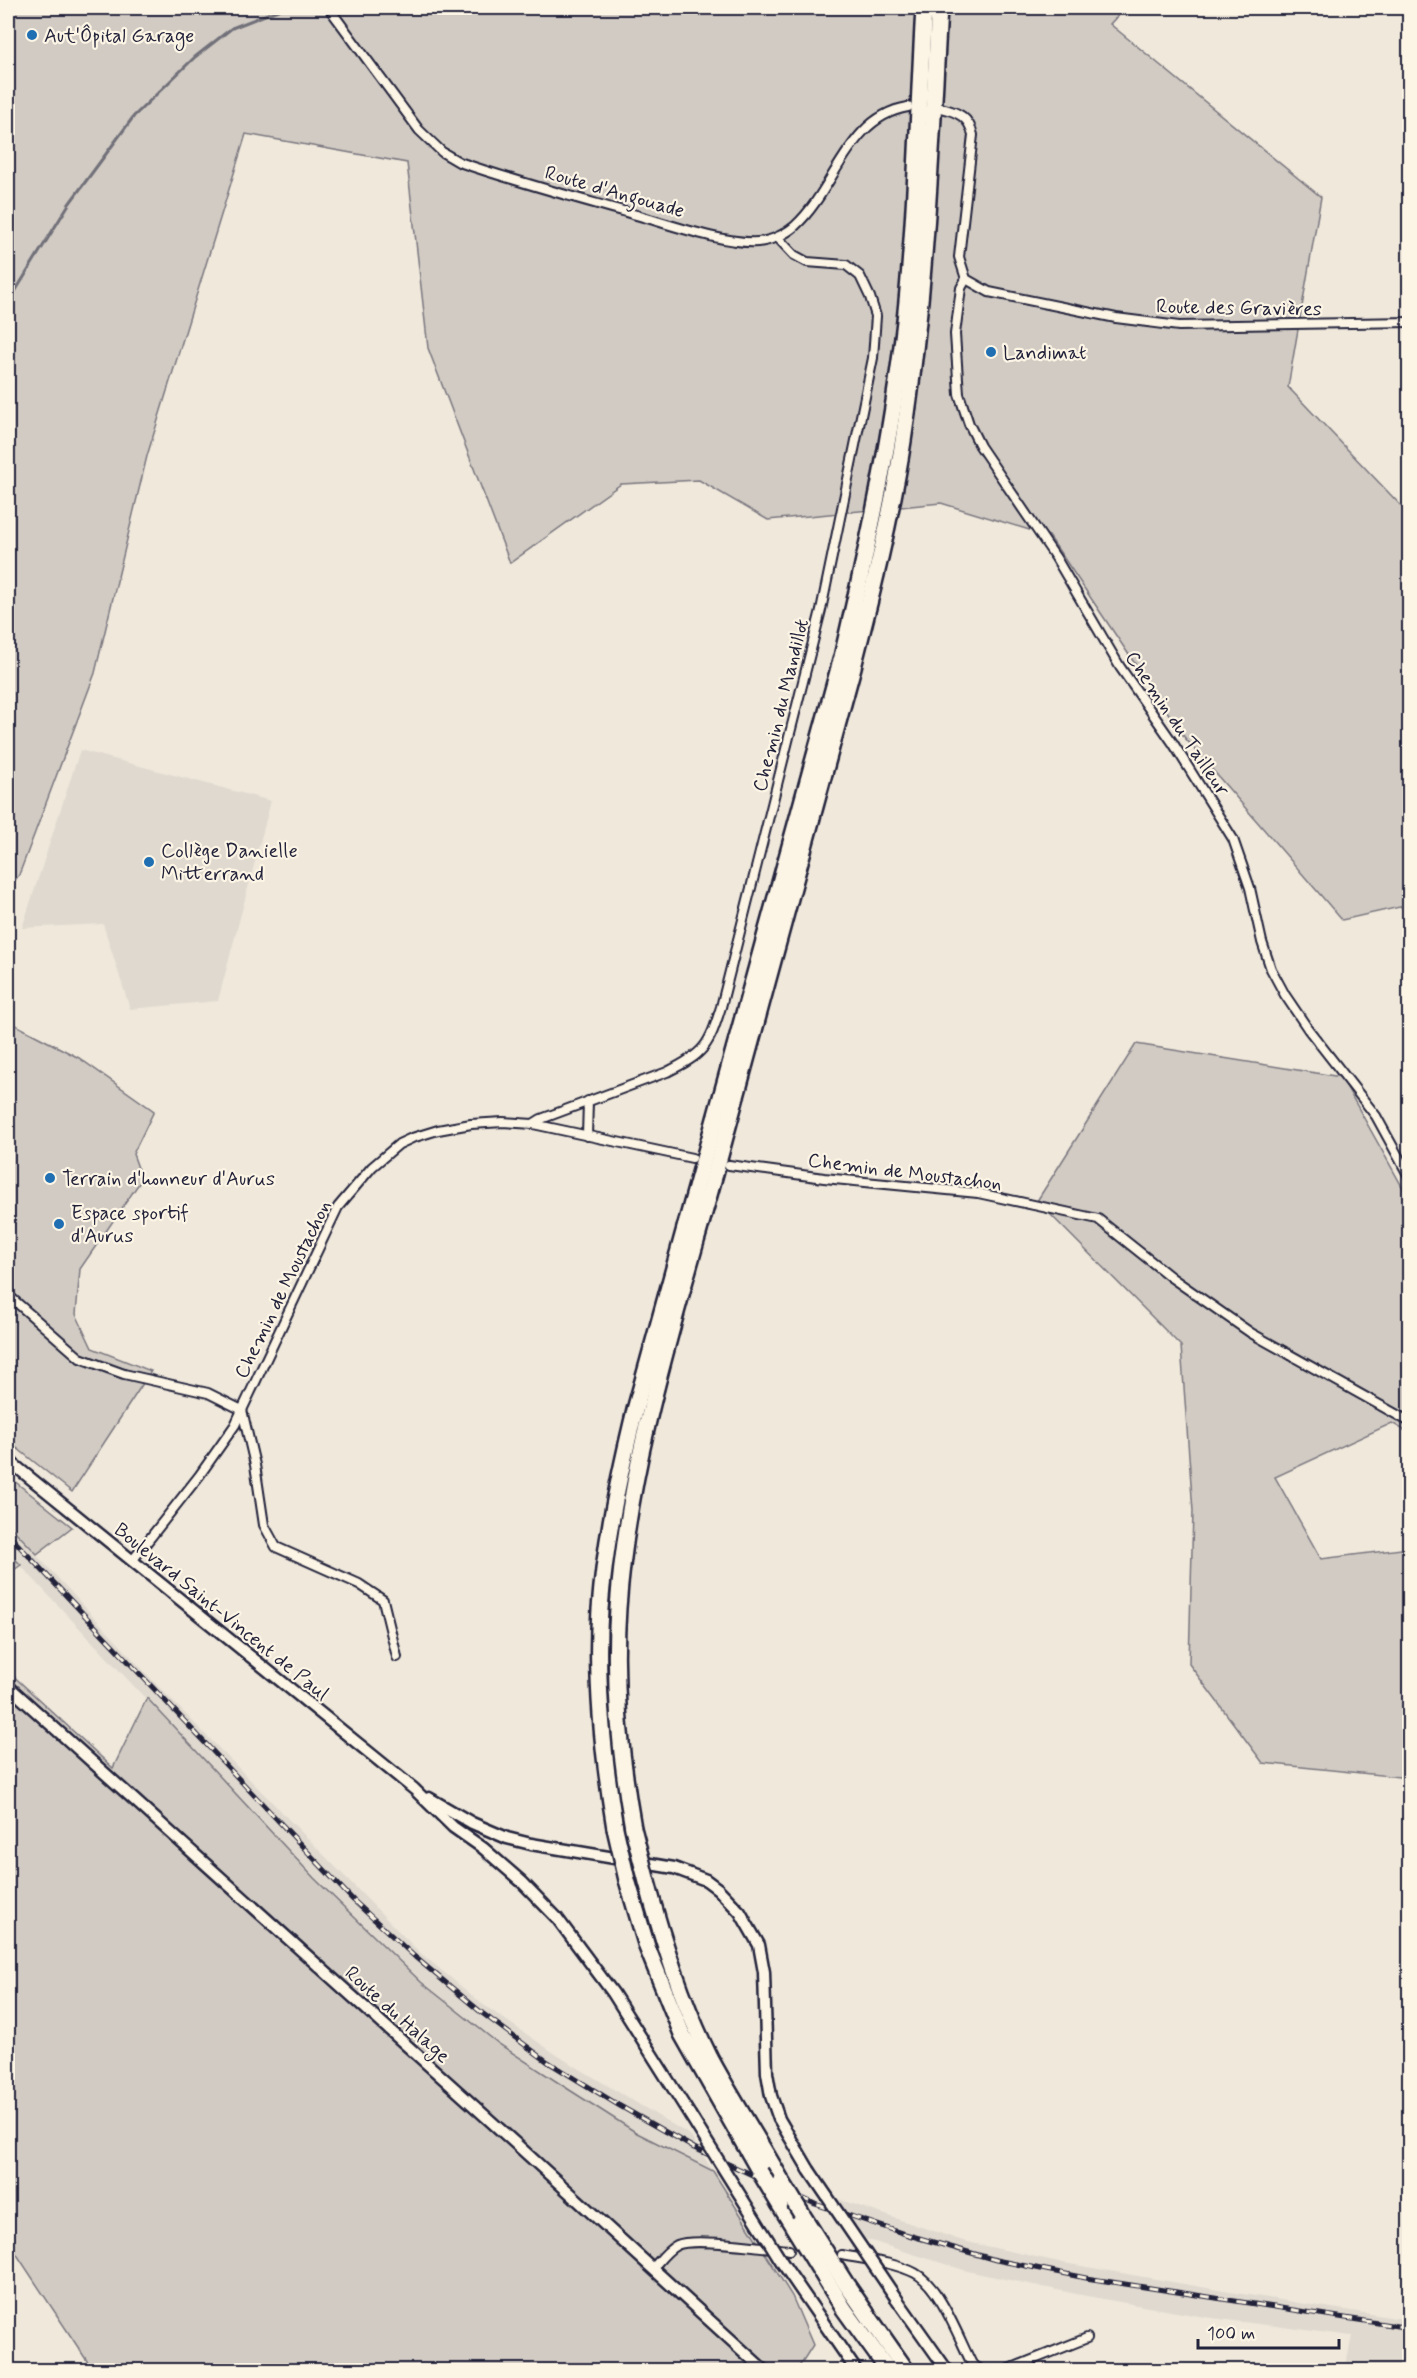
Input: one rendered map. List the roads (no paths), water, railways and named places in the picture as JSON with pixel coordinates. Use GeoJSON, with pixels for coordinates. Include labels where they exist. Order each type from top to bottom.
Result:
{"type":"FeatureCollection","features":[{"type":"Feature","properties":{"kind":"highway"},"geometry":{"type":"LineString","coordinates":[[888,2370],[844,2308],[760,2172],[682,2034],[650,1956],[627,1880],[615,1828],[603,1741],[599,1655],[600,1610],[612,1518],[635,1410],[842,657],[865,562],[886,453],[905,321],[924,8]]}},
{"type":"Feature","properties":{"kind":"highway"},"geometry":{"type":"LineString","coordinates":[[906,2370],[862,2308],[781,2180],[710,2058],[682,1995],[660,1931],[633,1828],[625,1782],[616,1660],[618,1607],[628,1518],[664,1362],[850,679],[879,562],[903,444],[919,315],[939,8]]}},
{"type":"Feature","properties":{"kind":"highway"},"geometry":{"type":"LineString","coordinates":[[798,2234],[839,2308],[878,2370]]}},
{"type":"Feature","properties":{"kind":"highway"},"geometry":{"type":"LineString","coordinates":[[862,2308],[915,2370]]}},
{"type":"Feature","properties":{"kind":"main road","name":"Boulevard Saint-Vincent de Paul"},"geometry":{"type":"LineString","coordinates":[[8,1460],[414,1789]]}},
{"type":"Feature","properties":{"kind":"main road","name":"Route du Halage"},"geometry":{"type":"LineString","coordinates":[[8,1686],[764,2370]]}},
{"type":"Feature","properties":{"kind":"main road"},"geometry":{"type":"LineString","coordinates":[[414,1789],[453,1827],[483,1848],[522,1882],[557,1918],[613,1993],[783,2264],[856,2370]]}},
{"type":"Feature","properties":{"kind":"main road"},"geometry":{"type":"LineString","coordinates":[[414,1789],[472,1823],[507,1838],[674,1868],[706,1880],[740,1912],[759,1945],[764,1979],[767,2073],[771,2096],[779,2119],[809,2170],[947,2370]]}},
{"type":"Feature","properties":{"kind":"street","name":"Route d'Angouade"},"geometry":{"type":"LineString","coordinates":[[331,10],[419,130],[442,152],[459,162],[656,221],[731,240],[759,242],[777,237],[795,226],[865,129],[885,113],[908,107]]}},
{"type":"Feature","properties":{"kind":"street"},"geometry":{"type":"LineString","coordinates":[[941,108],[952,111],[970,122],[973,135],[959,256],[966,279]]}},
{"type":"Feature","properties":{"kind":"street","name":"Chemin du Mandillot"},"geometry":{"type":"LineString","coordinates":[[532,1124],[686,1063],[704,1050],[713,1032],[820,610],[873,358],[876,316],[860,276],[846,266],[807,262],[794,255],[777,237]]}},
{"type":"Feature","properties":{"kind":"street","name":"Route des Gravières"},"geometry":{"type":"LineString","coordinates":[[966,279],[989,292],[1116,318],[1179,326],[1410,322]]}},
{"type":"Feature","properties":{"kind":"street","name":"Chemin du Tailleur"},"geometry":{"type":"LineString","coordinates":[[966,279],[961,288],[955,334],[959,394],[969,424],[980,446],[1056,558],[1120,667],[1173,743],[1233,839],[1250,888],[1262,942],[1271,969],[1284,995],[1376,1116],[1410,1178]]}},
{"type":"Feature","properties":{"kind":"street"},"geometry":{"type":"LineString","coordinates":[[587,1136],[588,1101]]}},
{"type":"Feature","properties":{"kind":"street","name":"Chemin de Moustachon"},"geometry":{"type":"LineString","coordinates":[[132,1561],[199,1476],[235,1425],[338,1207],[372,1167],[399,1144],[438,1130],[471,1124],[503,1122],[532,1124],[692,1158]]}},
{"type":"Feature","properties":{"kind":"street","name":"Chemin de Moustachon"},"geometry":{"type":"LineString","coordinates":[[729,1165],[824,1178],[978,1193],[1098,1219],[1172,1278],[1251,1333],[1410,1422]]}},
{"type":"Feature","properties":{"kind":"street"},"geometry":{"type":"LineString","coordinates":[[8,1295],[80,1358],[124,1374],[208,1393],[242,1410],[255,1465],[264,1526],[276,1547],[359,1584],[383,1600],[397,1657]]}},
{"type":"Feature","properties":{"kind":"street"},"geometry":{"type":"LineString","coordinates":[[653,2268],[663,2255],[677,2245],[693,2242],[789,2250]]}},
{"type":"Feature","properties":{"kind":"street"},"geometry":{"type":"LineString","coordinates":[[842,2255],[890,2264],[917,2274],[932,2289],[972,2364],[981,2370]]}},
{"type":"Feature","properties":{"kind":"street"},"geometry":{"type":"LineString","coordinates":[[1008,2370],[1087,2338]]}},
{"type":"Feature","properties":{"kind":"waterway"},"geometry":{"type":"LineString","coordinates":[[8,303],[69,204],[134,116],[195,57],[232,28],[283,8]]}},
{"type":"Feature","properties":{"kind":"railway"},"geometry":{"type":"LineString","coordinates":[[8,1534],[353,1900],[415,1957],[482,2013],[548,2062],[694,2148],[815,2204],[905,2234],[996,2260],[1086,2278],[1410,2328]]}},
{"type":"Feature","properties":{"kind":"place","name":"Aut'Ôpital Garage"},"geometry":{"type":"Point","coordinates":[32,35]}},
{"type":"Feature","properties":{"kind":"place","name":"Landimat"},"geometry":{"type":"Point","coordinates":[991,352]}},
{"type":"Feature","properties":{"kind":"place","name":"Collège Danielle Mitterrand"},"geometry":{"type":"Point","coordinates":[149,862]}},
{"type":"Feature","properties":{"kind":"place","name":"Terrain d'honneur d'Aurus"},"geometry":{"type":"Point","coordinates":[50,1178]}},
{"type":"Feature","properties":{"kind":"place","name":"Espace sportif d'Aurus"},"geometry":{"type":"Point","coordinates":[59,1224]}}]}
